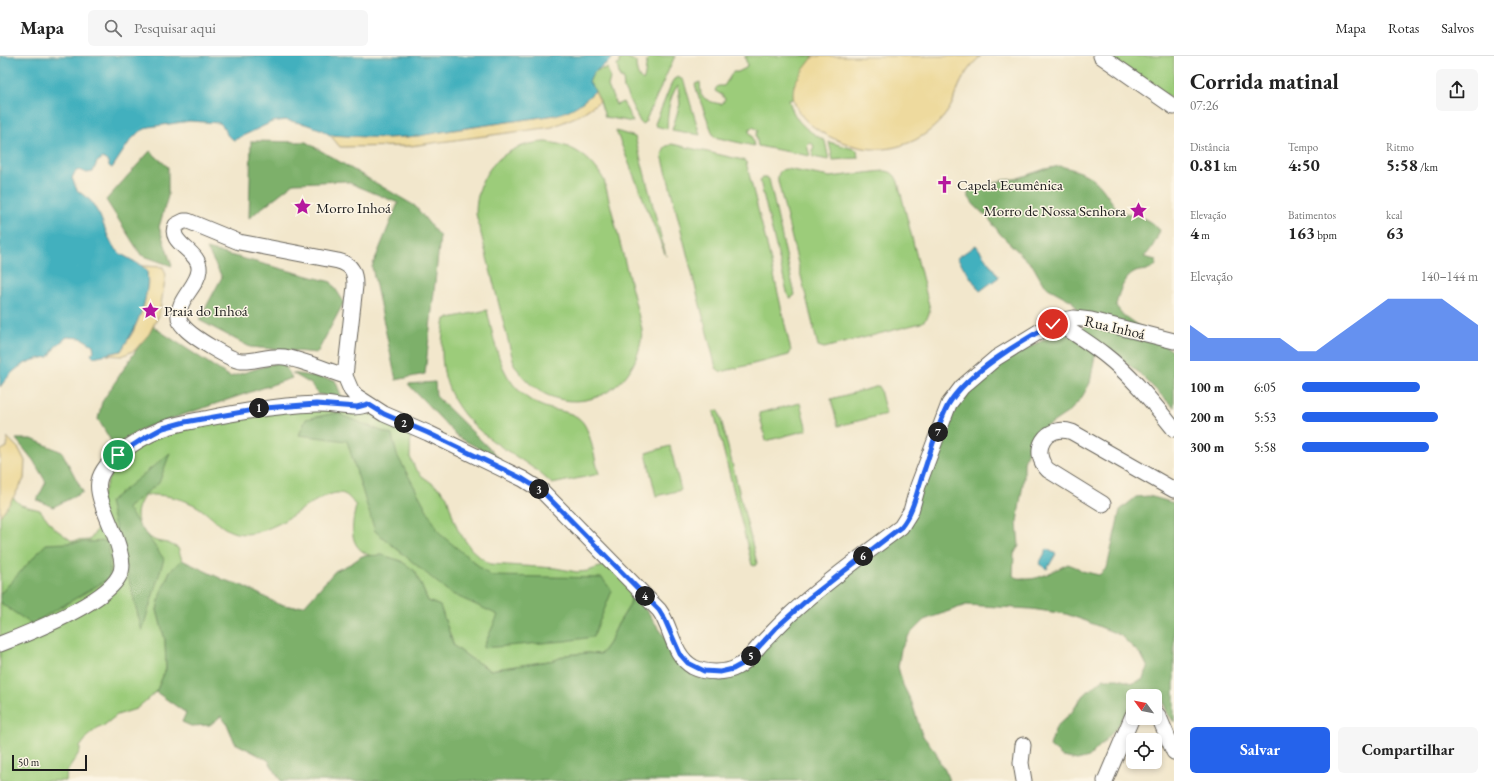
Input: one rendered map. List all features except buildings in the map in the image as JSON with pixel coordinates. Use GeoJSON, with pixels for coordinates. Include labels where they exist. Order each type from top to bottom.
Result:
{"type":"FeatureCollection","features":[{"type":"Feature","properties":{"kind":"street"},"geometry":{"type":"LineString","coordinates":[[1101,56],[1174,107]]}},
{"type":"Feature","properties":{"kind":"street"},"geometry":{"type":"LineString","coordinates":[[184,221],[188,221],[239,242],[338,261],[349,266],[355,274],[355,286],[345,376],[284,357],[237,360],[225,355],[185,329],[179,319],[180,309],[198,274],[199,266],[196,258],[175,237],[174,231],[176,225],[184,221]]}},
{"type":"Feature","properties":{"kind":"street","name":"Rua Inhoá"},"geometry":{"type":"LineString","coordinates":[[345,376],[351,390],[356,396],[384,414],[428,433],[523,479],[542,491],[659,610],[680,654],[688,663],[704,671],[727,671],[744,663],[776,628],[808,599],[901,527],[911,511],[918,486],[945,411],[957,392],[996,358],[1045,328],[1067,319],[1082,318],[1174,341]]}},
{"type":"Feature","properties":{"kind":"street"},"geometry":{"type":"LineString","coordinates":[[1057,322],[1094,347],[1119,367],[1157,407],[1174,429]]}},
{"type":"Feature","properties":{"kind":"street"},"geometry":{"type":"LineString","coordinates":[[0,644],[38,630],[96,598],[112,586],[120,575],[122,560],[118,543],[99,495],[98,481],[104,469],[118,455],[163,428],[185,422],[254,409],[316,404],[357,407],[368,404]]}},
{"type":"Feature","properties":{"kind":"street"},"geometry":{"type":"LineString","coordinates":[[1103,504],[1044,466],[1040,450],[1041,445],[1051,432],[1061,429],[1072,432],[1174,490]]}},
{"type":"Feature","properties":{"kind":"street"},"geometry":{"type":"LineString","coordinates":[[1162,724],[1174,752]]}},
{"type":"Feature","properties":{"kind":"street"},"geometry":{"type":"LineString","coordinates":[[1105,781],[1129,725]]}},
{"type":"Feature","properties":{"kind":"street"},"geometry":{"type":"LineString","coordinates":[[1023,745],[1021,763],[1026,780]]}},
{"type":"Feature","properties":{"kind":"green space"},"geometry":{"type":"Polygon","coordinates":[[[650,56],[675,56],[645,122],[642,124],[624,89],[623,78],[620,78],[617,65],[619,64],[619,60],[623,58],[631,59],[636,62],[638,75],[643,81],[647,62],[650,56]]]}},
{"type":"Feature","properties":{"kind":"green space"},"geometry":{"type":"Polygon","coordinates":[[[745,56],[814,56],[794,85],[794,99],[789,100],[794,114],[802,125],[825,141],[829,160],[813,157],[812,150],[814,147],[812,143],[807,145],[810,156],[758,146],[756,135],[758,130],[753,127],[750,128],[749,132],[752,136],[754,146],[714,137],[695,84],[700,82],[701,95],[706,99],[722,104],[725,99],[722,95],[715,91],[716,88],[718,86],[724,86],[733,72],[738,72],[746,68],[747,65],[745,56]]]}},
{"type":"Feature","properties":{"kind":"green space"},"geometry":{"type":"Polygon","coordinates":[[[1108,56],[1174,56],[1174,100],[1108,56]]]}},
{"type":"Feature","properties":{"kind":"green space"},"geometry":{"type":"Polygon","coordinates":[[[607,68],[610,78],[608,86],[616,105],[623,102],[633,122],[605,117],[600,101],[589,82],[595,72],[600,69],[607,68]]]}},
{"type":"Feature","properties":{"kind":"green space"},"geometry":{"type":"Polygon","coordinates":[[[678,77],[684,82],[700,135],[672,130],[680,104],[678,85],[670,101],[667,129],[656,126],[655,124],[672,82],[678,77]]]}},
{"type":"Feature","properties":{"kind":"green space"},"geometry":{"type":"Polygon","coordinates":[[[616,131],[635,137],[666,256],[616,131]]]}},
{"type":"Feature","properties":{"kind":"green space"},"geometry":{"type":"Polygon","coordinates":[[[251,141],[306,142],[415,206],[440,237],[425,374],[396,380],[372,267],[398,203],[345,181],[294,183],[249,218],[251,141]]]}},
{"type":"Feature","properties":{"kind":"green space"},"geometry":{"type":"Polygon","coordinates":[[[545,142],[555,143],[580,153],[587,158],[604,180],[642,329],[637,355],[626,375],[611,390],[592,399],[571,401],[550,396],[530,384],[514,364],[476,214],[477,199],[481,185],[487,173],[495,163],[516,148],[545,142]]]}},
{"type":"Feature","properties":{"kind":"green space"},"geometry":{"type":"Polygon","coordinates":[[[829,142],[857,150],[858,158],[833,160],[829,142]]]}},
{"type":"Feature","properties":{"kind":"green space"},"geometry":{"type":"Polygon","coordinates":[[[672,144],[743,160],[746,162],[768,249],[791,351],[789,355],[721,372],[716,368],[662,155],[665,147],[672,144]]]}},
{"type":"Feature","properties":{"kind":"green space"},"geometry":{"type":"Polygon","coordinates":[[[150,151],[168,167],[168,196],[159,227],[172,266],[141,255],[106,200],[150,151]]]}},
{"type":"Feature","properties":{"kind":"green space"},"geometry":{"type":"Polygon","coordinates":[[[1060,166],[1073,169],[1090,177],[1101,187],[1119,212],[1141,217],[1160,230],[1154,245],[1144,257],[1156,260],[1156,265],[1150,269],[1134,273],[1126,280],[1118,295],[1116,306],[1123,315],[1174,352],[1174,408],[1138,372],[1113,353],[1095,355],[1090,383],[1082,397],[1070,411],[1043,429],[1028,449],[1024,463],[1024,477],[1017,522],[1019,546],[1014,554],[1013,576],[1028,579],[1034,578],[1048,574],[1068,564],[1082,571],[1099,575],[1107,568],[1120,510],[1136,497],[1149,496],[1174,503],[1174,722],[1167,713],[1162,699],[1162,689],[1126,689],[1126,714],[1113,732],[1089,757],[1077,760],[1063,757],[1050,746],[1056,727],[1072,712],[1081,698],[1104,679],[1118,679],[1133,683],[1142,680],[1148,668],[1142,656],[1120,635],[1066,614],[1031,609],[966,605],[924,620],[909,635],[901,649],[898,667],[903,685],[912,703],[922,735],[936,752],[949,781],[281,781],[268,760],[235,743],[227,724],[221,716],[210,725],[191,726],[182,722],[186,713],[156,692],[166,669],[165,640],[157,610],[161,592],[170,571],[182,560],[224,580],[241,585],[278,604],[295,607],[305,605],[335,571],[352,563],[362,556],[383,555],[401,561],[415,571],[428,601],[440,606],[454,646],[490,670],[555,660],[566,655],[587,653],[601,654],[609,643],[618,624],[630,605],[630,588],[675,651],[722,678],[797,609],[904,528],[953,410],[975,386],[1000,366],[1027,348],[1056,335],[1083,330],[1084,325],[1072,301],[1048,288],[1042,282],[1033,266],[1001,235],[989,219],[974,205],[968,196],[968,191],[1004,180],[1015,179],[1045,169],[1060,166]]]}},
{"type":"Feature","properties":{"kind":"green space"},"geometry":{"type":"Polygon","coordinates":[[[787,169],[830,177],[883,171],[890,172],[896,177],[930,309],[925,320],[921,323],[824,348],[818,346],[778,181],[780,172],[787,169]]]}},
{"type":"Feature","properties":{"kind":"green space"},"geometry":{"type":"Polygon","coordinates":[[[762,177],[769,179],[795,295],[791,298],[788,296],[760,181],[762,177]]]}},
{"type":"Feature","properties":{"kind":"green space"},"geometry":{"type":"Polygon","coordinates":[[[207,249],[331,282],[344,302],[317,353],[250,347],[199,320],[222,277],[207,249]]]}},
{"type":"Feature","properties":{"kind":"green space"},"geometry":{"type":"Polygon","coordinates":[[[487,310],[499,358],[513,384],[526,397],[534,402],[547,408],[576,416],[580,419],[589,434],[599,474],[552,484],[534,469],[483,434],[459,407],[450,392],[442,359],[442,340],[445,319],[487,310]]]}},
{"type":"Feature","properties":{"kind":"green space"},"geometry":{"type":"Polygon","coordinates":[[[152,326],[230,377],[282,361],[292,378],[144,428],[114,446],[98,419],[102,402],[152,326]]]}},
{"type":"Feature","properties":{"kind":"green space"},"geometry":{"type":"Polygon","coordinates":[[[292,373],[335,380],[343,400],[318,394],[311,384],[292,373]]]}},
{"type":"Feature","properties":{"kind":"green space"},"geometry":{"type":"Polygon","coordinates":[[[435,382],[436,396],[502,461],[458,437],[408,384],[435,382]]]}},
{"type":"Feature","properties":{"kind":"green space"},"geometry":{"type":"Polygon","coordinates":[[[879,386],[886,414],[838,426],[831,399],[879,386]]]}},
{"type":"Feature","properties":{"kind":"green space"},"geometry":{"type":"Polygon","coordinates":[[[800,403],[807,430],[766,441],[759,413],[800,403]]]}},
{"type":"Feature","properties":{"kind":"green space"},"geometry":{"type":"Polygon","coordinates":[[[278,409],[358,410],[411,427],[410,457],[415,468],[422,476],[440,489],[447,497],[458,530],[471,549],[490,564],[555,568],[577,572],[588,571],[608,564],[630,588],[631,597],[630,605],[618,624],[609,643],[601,654],[587,653],[566,655],[555,660],[490,670],[470,658],[454,646],[440,606],[428,601],[415,571],[388,557],[382,555],[369,555],[357,546],[353,534],[353,520],[356,506],[343,494],[334,493],[326,496],[274,526],[254,533],[244,534],[230,531],[198,507],[186,501],[166,496],[145,495],[138,508],[137,514],[139,525],[154,540],[167,543],[178,548],[182,560],[170,571],[161,592],[157,610],[165,640],[166,669],[156,692],[136,709],[117,715],[89,735],[80,747],[80,751],[67,772],[66,781],[0,781],[0,516],[13,498],[21,505],[40,510],[54,528],[72,541],[90,540],[102,519],[101,498],[113,468],[142,443],[224,417],[278,409]]]}},
{"type":"Feature","properties":{"kind":"green space"},"geometry":{"type":"Polygon","coordinates":[[[716,410],[719,411],[757,563],[755,566],[752,565],[714,412],[716,410]]]}},
{"type":"Feature","properties":{"kind":"green space"},"geometry":{"type":"Polygon","coordinates":[[[336,413],[392,435],[397,455],[440,534],[491,576],[602,578],[612,591],[593,637],[483,648],[498,615],[450,593],[375,531],[347,441],[299,435],[306,419],[336,413]]]}},
{"type":"Feature","properties":{"kind":"green space"},"geometry":{"type":"Polygon","coordinates":[[[16,439],[32,439],[62,452],[83,492],[53,507],[37,500],[46,482],[33,460],[16,439]]]}},
{"type":"Feature","properties":{"kind":"green space"},"geometry":{"type":"Polygon","coordinates":[[[670,446],[681,490],[656,496],[646,453],[670,446]]]}},
{"type":"Feature","properties":{"kind":"green space"},"geometry":{"type":"Polygon","coordinates":[[[170,453],[159,483],[127,508],[164,559],[142,631],[109,502],[170,453]]]}},
{"type":"Feature","properties":{"kind":"green space"},"geometry":{"type":"Polygon","coordinates":[[[109,541],[110,578],[32,624],[3,605],[0,600],[0,594],[46,544],[109,541]]]}},
{"type":"Feature","properties":{"kind":"sand"},"geometry":{"type":"Polygon","coordinates":[[[814,56],[981,56],[973,63],[964,77],[950,108],[933,128],[923,136],[907,144],[890,148],[873,149],[861,148],[833,138],[808,122],[799,111],[794,99],[794,86],[814,56]]]}},
{"type":"Feature","properties":{"kind":"sand"},"geometry":{"type":"Polygon","coordinates":[[[595,91],[600,101],[580,115],[552,127],[410,146],[340,147],[330,135],[386,138],[408,137],[555,115],[578,105],[595,91]]]}},
{"type":"Feature","properties":{"kind":"sand","name":"Praia do Inhoá"},"geometry":{"type":"Polygon","coordinates":[[[142,266],[163,267],[166,275],[159,315],[149,334],[135,350],[122,356],[107,355],[121,351],[133,332],[144,305],[148,282],[147,271],[142,266]]]}},
{"type":"Feature","properties":{"kind":"sand"},"geometry":{"type":"Polygon","coordinates":[[[7,437],[19,449],[25,461],[24,479],[0,516],[0,451],[7,447],[7,437]]]}},
{"type":"Feature","properties":{"kind":"water"},"geometry":{"type":"Polygon","coordinates":[[[0,56],[613,56],[612,59],[593,73],[589,82],[595,91],[576,106],[555,115],[419,136],[386,138],[330,135],[320,129],[305,124],[285,120],[272,122],[234,140],[227,135],[225,129],[220,123],[190,121],[149,127],[139,132],[130,141],[112,168],[103,158],[97,162],[93,172],[87,173],[79,170],[75,172],[72,178],[77,190],[91,201],[100,216],[113,246],[121,254],[142,266],[147,271],[144,303],[137,323],[121,351],[93,357],[91,354],[94,351],[93,345],[81,338],[67,337],[55,347],[49,357],[33,360],[21,366],[10,375],[0,387],[0,56]]]}},
{"type":"Feature","properties":{"kind":"water"},"geometry":{"type":"Polygon","coordinates":[[[976,245],[999,277],[980,291],[957,258],[976,245]]]}},
{"type":"Feature","properties":{"kind":"water"},"geometry":{"type":"Polygon","coordinates":[[[1047,549],[1056,554],[1047,569],[1039,564],[1047,549]]]}},
{"type":"Feature","properties":{"kind":"place","name":"Capela Ecumênica"},"geometry":{"type":"Point","coordinates":[944,184]}},
{"type":"Feature","properties":{"kind":"place","name":"Morro Inhoá"},"geometry":{"type":"Point","coordinates":[303,207]}},
{"type":"Feature","properties":{"kind":"place","name":"Morro de Nossa Senhora"},"geometry":{"type":"Point","coordinates":[1139,210]}},
{"type":"Feature","properties":{"kind":"place","name":"Praia do Inhoá"},"geometry":{"type":"Point","coordinates":[151,310]}},
{"type":"Feature","properties":{"kind":"route"},"geometry":{"type":"LineString","coordinates":[[118,455],[163,428],[185,422],[254,409],[316,404],[357,407],[368,404],[375,410],[428,433],[533,484],[551,499],[659,610],[683,659],[698,669],[720,672],[733,669],[744,663],[776,628],[808,599],[901,527],[911,511],[918,486],[945,411],[957,392],[996,358],[1053,324]]}}]}
